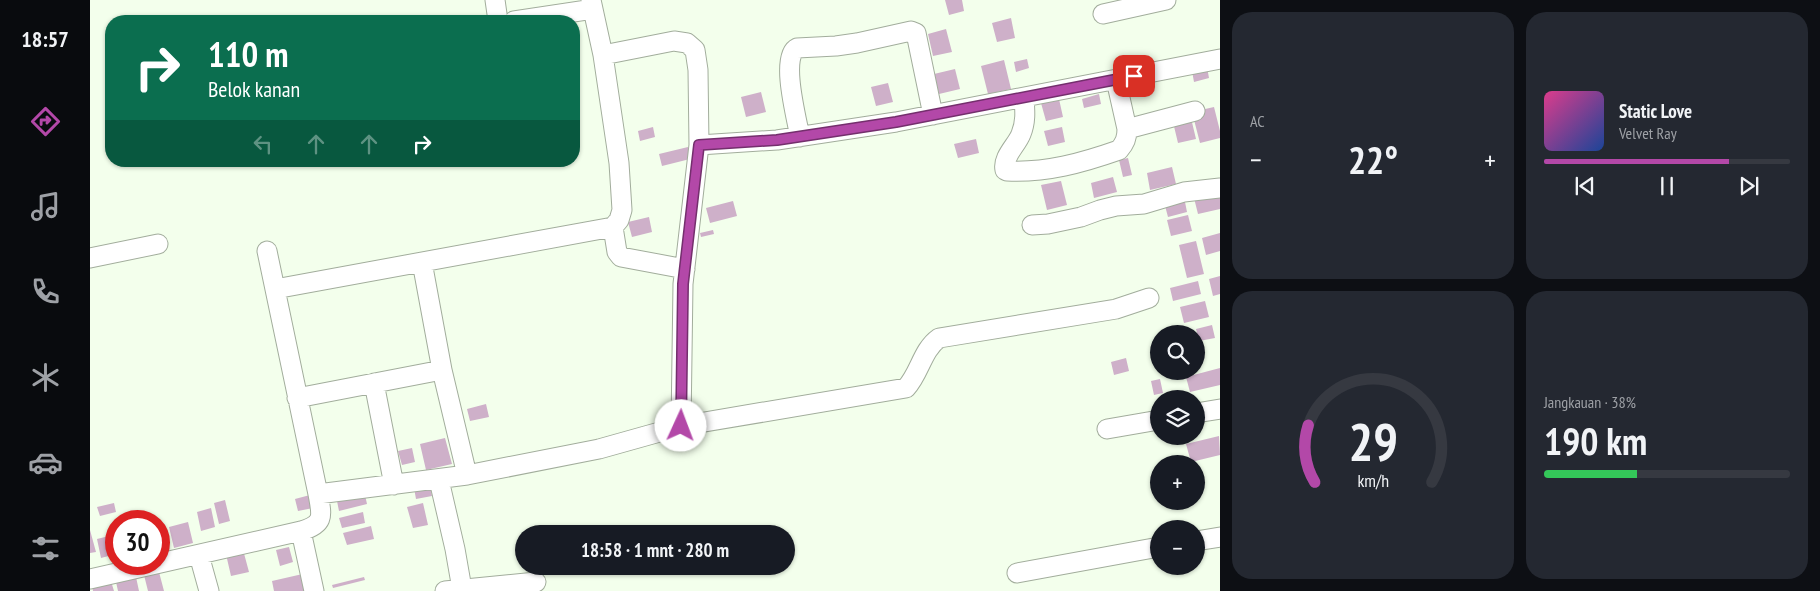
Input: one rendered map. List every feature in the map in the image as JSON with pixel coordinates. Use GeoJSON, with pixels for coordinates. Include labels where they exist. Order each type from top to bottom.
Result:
{"type":"FeatureCollection","features":[{"type":"Feature","properties":{"kind":"street"},"geometry":{"type":"LineString","coordinates":[[495,0],[497,15]]}},
{"type":"Feature","properties":{"kind":"street"},"geometry":{"type":"LineString","coordinates":[[1103,14],[1166,0]]}},
{"type":"Feature","properties":{"kind":"street"},"geometry":{"type":"LineString","coordinates":[[275,289],[613,227],[622,210],[619,163],[603,55],[592,4],[542,15]]}},
{"type":"Feature","properties":{"kind":"street"},"geometry":{"type":"LineString","coordinates":[[790,138],[790,54],[797,48],[836,46],[911,31],[916,33],[934,115]]}},
{"type":"Feature","properties":{"kind":"street"},"geometry":{"type":"LineString","coordinates":[[603,55],[674,41],[687,42],[695,50],[698,70],[699,145],[685,268],[681,359],[681,426]]}},
{"type":"Feature","properties":{"kind":"street"},"geometry":{"type":"LineString","coordinates":[[699,145],[790,138],[896,122],[1220,59]]}},
{"type":"Feature","properties":{"kind":"street"},"geometry":{"type":"LineString","coordinates":[[1024,98],[1024,125],[1020,136],[1004,163],[1004,167],[1007,171],[1028,172],[1060,168],[1119,150],[1127,137],[1127,129],[1116,80]]}},
{"type":"Feature","properties":{"kind":"street"},"geometry":{"type":"LineString","coordinates":[[1127,129],[1195,111]]}},
{"type":"Feature","properties":{"kind":"street"},"geometry":{"type":"LineString","coordinates":[[1032,225],[1075,219],[1108,208],[1144,204],[1184,192],[1220,188]]}},
{"type":"Feature","properties":{"kind":"street"},"geometry":{"type":"LineString","coordinates":[[613,227],[617,252],[621,257],[685,268]]}},
{"type":"Feature","properties":{"kind":"street"},"geometry":{"type":"LineString","coordinates":[[90,258],[158,244]]}},
{"type":"Feature","properties":{"kind":"street"},"geometry":{"type":"LineString","coordinates":[[90,579],[301,531],[319,524],[321,517],[318,494],[266,251]]}},
{"type":"Feature","properties":{"kind":"street"},"geometry":{"type":"LineString","coordinates":[[422,262],[442,370],[467,475]]}},
{"type":"Feature","properties":{"kind":"street"},"geometry":{"type":"LineString","coordinates":[[318,494],[467,475],[599,449],[681,426],[906,388],[912,381],[930,344],[939,338],[1116,309],[1149,298]]}},
{"type":"Feature","properties":{"kind":"street"},"geometry":{"type":"LineString","coordinates":[[297,398],[442,370]]}},
{"type":"Feature","properties":{"kind":"street"},"geometry":{"type":"LineString","coordinates":[[374,383],[394,485]]}},
{"type":"Feature","properties":{"kind":"street"},"geometry":{"type":"LineString","coordinates":[[1205,412],[1220,409]]}},
{"type":"Feature","properties":{"kind":"street"},"geometry":{"type":"LineString","coordinates":[[1107,429],[1150,422]]}},
{"type":"Feature","properties":{"kind":"street"},"geometry":{"type":"LineString","coordinates":[[439,480],[455,549],[453,590],[536,582]]}},
{"type":"Feature","properties":{"kind":"street"},"geometry":{"type":"LineString","coordinates":[[301,531],[314,591]]}},
{"type":"Feature","properties":{"kind":"street"},"geometry":{"type":"LineString","coordinates":[[1205,540],[1220,537]]}},
{"type":"Feature","properties":{"kind":"street"},"geometry":{"type":"LineString","coordinates":[[1017,573],[1150,549]]}},
{"type":"Feature","properties":{"kind":"street"},"geometry":{"type":"LineString","coordinates":[[199,555],[209,591]]}},
{"type":"Feature","properties":{"kind":"building"},"geometry":{"type":"Polygon","coordinates":[[[945,0],[962,0],[964,11],[949,15],[945,0]]]}},
{"type":"Feature","properties":{"kind":"building"},"geometry":{"type":"Polygon","coordinates":[[[1011,18],[1015,38],[997,42],[992,23],[1011,18]]]}},
{"type":"Feature","properties":{"kind":"building"},"geometry":{"type":"Polygon","coordinates":[[[946,29],[952,52],[933,56],[928,34],[946,29]]]}},
{"type":"Feature","properties":{"kind":"building"},"geometry":{"type":"Polygon","coordinates":[[[1027,59],[1029,68],[1016,72],[1014,62],[1027,59]]]}},
{"type":"Feature","properties":{"kind":"building"},"geometry":{"type":"Polygon","coordinates":[[[1004,60],[1011,89],[988,94],[981,66],[1004,60]]]}},
{"type":"Feature","properties":{"kind":"building"},"geometry":{"type":"Polygon","coordinates":[[[1207,67],[1209,78],[1194,82],[1192,71],[1207,67]]]}},
{"type":"Feature","properties":{"kind":"building"},"geometry":{"type":"Polygon","coordinates":[[[955,69],[960,89],[939,94],[934,74],[955,69]]]}},
{"type":"Feature","properties":{"kind":"building"},"geometry":{"type":"Polygon","coordinates":[[[888,83],[893,102],[876,106],[871,87],[888,83]]]}},
{"type":"Feature","properties":{"kind":"building"},"geometry":{"type":"Polygon","coordinates":[[[761,92],[766,112],[746,117],[741,97],[761,92]]]}},
{"type":"Feature","properties":{"kind":"building"},"geometry":{"type":"Polygon","coordinates":[[[1099,94],[1101,104],[1084,108],[1082,99],[1099,94]]]}},
{"type":"Feature","properties":{"kind":"building"},"geometry":{"type":"Polygon","coordinates":[[[1059,99],[1063,117],[1046,121],[1041,103],[1059,99]]]}},
{"type":"Feature","properties":{"kind":"building"},"geometry":{"type":"Polygon","coordinates":[[[1214,107],[1220,138],[1200,143],[1192,112],[1214,107]]]}},
{"type":"Feature","properties":{"kind":"building"},"geometry":{"type":"Polygon","coordinates":[[[1190,114],[1196,139],[1178,143],[1172,118],[1190,114]]]}},
{"type":"Feature","properties":{"kind":"building"},"geometry":{"type":"Polygon","coordinates":[[[653,127],[655,137],[640,141],[638,131],[653,127]]]}},
{"type":"Feature","properties":{"kind":"building"},"geometry":{"type":"Polygon","coordinates":[[[1062,127],[1065,142],[1048,146],[1044,131],[1062,127]]]}},
{"type":"Feature","properties":{"kind":"building"},"geometry":{"type":"Polygon","coordinates":[[[976,139],[979,153],[958,158],[954,144],[976,139]]]}},
{"type":"Feature","properties":{"kind":"building"},"geometry":{"type":"Polygon","coordinates":[[[688,147],[690,159],[662,166],[659,154],[688,147]]]}},
{"type":"Feature","properties":{"kind":"building"},"geometry":{"type":"Polygon","coordinates":[[[1128,158],[1132,175],[1123,177],[1119,160],[1128,158]]]}},
{"type":"Feature","properties":{"kind":"building"},"geometry":{"type":"Polygon","coordinates":[[[1172,167],[1176,184],[1150,190],[1147,173],[1172,167]]]}},
{"type":"Feature","properties":{"kind":"building"},"geometry":{"type":"Polygon","coordinates":[[[1113,177],[1117,192],[1094,198],[1091,183],[1113,177]]]}},
{"type":"Feature","properties":{"kind":"building"},"geometry":{"type":"Polygon","coordinates":[[[1061,181],[1067,205],[1047,210],[1041,185],[1061,181]]]}},
{"type":"Feature","properties":{"kind":"building"},"geometry":{"type":"Polygon","coordinates":[[[1220,191],[1220,209],[1198,214],[1194,198],[1220,191]]]}},
{"type":"Feature","properties":{"kind":"building"},"geometry":{"type":"Polygon","coordinates":[[[1184,197],[1187,212],[1168,217],[1164,202],[1184,197]]]}},
{"type":"Feature","properties":{"kind":"building"},"geometry":{"type":"Polygon","coordinates":[[[733,201],[737,216],[710,223],[706,208],[733,201]]]}},
{"type":"Feature","properties":{"kind":"building"},"geometry":{"type":"Polygon","coordinates":[[[1188,215],[1192,231],[1171,236],[1167,220],[1188,215]]]}},
{"type":"Feature","properties":{"kind":"building"},"geometry":{"type":"Polygon","coordinates":[[[649,217],[652,232],[632,237],[628,222],[649,217]]]}},
{"type":"Feature","properties":{"kind":"building"},"geometry":{"type":"Polygon","coordinates":[[[713,230],[714,234],[701,237],[700,233],[713,230]]]}},
{"type":"Feature","properties":{"kind":"building"},"geometry":{"type":"Polygon","coordinates":[[[1220,233],[1220,251],[1206,255],[1202,238],[1220,233]]]}},
{"type":"Feature","properties":{"kind":"building"},"geometry":{"type":"Polygon","coordinates":[[[1196,241],[1204,274],[1187,278],[1179,245],[1196,241]]]}},
{"type":"Feature","properties":{"kind":"building"},"geometry":{"type":"Polygon","coordinates":[[[1220,276],[1220,294],[1213,296],[1209,279],[1220,276]]]}},
{"type":"Feature","properties":{"kind":"building"},"geometry":{"type":"Polygon","coordinates":[[[1198,281],[1201,294],[1173,301],[1170,288],[1198,281]]]}},
{"type":"Feature","properties":{"kind":"building"},"geometry":{"type":"Polygon","coordinates":[[[1205,301],[1209,317],[1184,323],[1180,307],[1205,301]]]}},
{"type":"Feature","properties":{"kind":"building"},"geometry":{"type":"Polygon","coordinates":[[[1212,325],[1215,338],[1205,340],[1205,327],[1212,325]]]}},
{"type":"Feature","properties":{"kind":"building"},"geometry":{"type":"Polygon","coordinates":[[[1126,358],[1129,371],[1114,375],[1111,362],[1126,358]]]}},
{"type":"Feature","properties":{"kind":"building"},"geometry":{"type":"Polygon","coordinates":[[[1220,368],[1220,385],[1189,390],[1187,380],[1205,380],[1205,372],[1220,368]]]}},
{"type":"Feature","properties":{"kind":"building"},"geometry":{"type":"Polygon","coordinates":[[[1160,380],[1162,390],[1153,390],[1151,381],[1160,380]]]}},
{"type":"Feature","properties":{"kind":"building"},"geometry":{"type":"Polygon","coordinates":[[[486,404],[489,417],[470,421],[467,409],[486,404]]]}},
{"type":"Feature","properties":{"kind":"building"},"geometry":{"type":"Polygon","coordinates":[[[1219,436],[1220,455],[1205,459],[1205,455],[1189,455],[1186,445],[1205,445],[1205,439],[1219,436]]]}},
{"type":"Feature","properties":{"kind":"building"},"geometry":{"type":"Polygon","coordinates":[[[445,438],[452,464],[426,470],[420,444],[445,438]]]}},
{"type":"Feature","properties":{"kind":"building"},"geometry":{"type":"Polygon","coordinates":[[[412,448],[415,462],[402,465],[398,451],[412,448]]]}},
{"type":"Feature","properties":{"kind":"building"},"geometry":{"type":"Polygon","coordinates":[[[430,484],[432,496],[416,499],[414,488],[430,484]]]}},
{"type":"Feature","properties":{"kind":"building"},"geometry":{"type":"Polygon","coordinates":[[[310,495],[313,508],[298,511],[295,499],[310,495]]]}},
{"type":"Feature","properties":{"kind":"building"},"geometry":{"type":"Polygon","coordinates":[[[365,495],[367,504],[339,511],[337,501],[365,495]]]}},
{"type":"Feature","properties":{"kind":"building"},"geometry":{"type":"Polygon","coordinates":[[[225,500],[230,521],[219,524],[214,503],[225,500]]]}},
{"type":"Feature","properties":{"kind":"building"},"geometry":{"type":"Polygon","coordinates":[[[114,503],[116,510],[105,510],[105,515],[100,516],[97,507],[114,503]]]}},
{"type":"Feature","properties":{"kind":"building"},"geometry":{"type":"Polygon","coordinates":[[[423,503],[428,525],[413,528],[407,507],[423,503]]]}},
{"type":"Feature","properties":{"kind":"building"},"geometry":{"type":"Polygon","coordinates":[[[211,508],[215,527],[201,531],[197,512],[211,508]]]}},
{"type":"Feature","properties":{"kind":"building"},"geometry":{"type":"Polygon","coordinates":[[[363,512],[365,523],[342,528],[339,518],[363,512]]]}},
{"type":"Feature","properties":{"kind":"building"},"geometry":{"type":"Polygon","coordinates":[[[188,522],[193,543],[174,548],[170,527],[188,522]]]}},
{"type":"Feature","properties":{"kind":"building"},"geometry":{"type":"Polygon","coordinates":[[[371,526],[374,539],[347,545],[343,533],[371,526]]]}},
{"type":"Feature","properties":{"kind":"building"},"geometry":{"type":"Polygon","coordinates":[[[90,530],[96,552],[90,553],[90,530]]]}},
{"type":"Feature","properties":{"kind":"building"},"geometry":{"type":"Polygon","coordinates":[[[105,537],[105,557],[101,558],[97,539],[105,537]]]}},
{"type":"Feature","properties":{"kind":"building"},"geometry":{"type":"Polygon","coordinates":[[[242,546],[249,572],[231,576],[225,550],[242,546]]]}},
{"type":"Feature","properties":{"kind":"building"},"geometry":{"type":"Polygon","coordinates":[[[289,547],[293,562],[280,566],[276,550],[289,547]]]}},
{"type":"Feature","properties":{"kind":"building"},"geometry":{"type":"Polygon","coordinates":[[[307,573],[311,591],[274,591],[272,581],[307,573]]]}},
{"type":"Feature","properties":{"kind":"building"},"geometry":{"type":"Polygon","coordinates":[[[144,575],[160,575],[164,591],[148,591],[144,575]]]}},
{"type":"Feature","properties":{"kind":"building"},"geometry":{"type":"Polygon","coordinates":[[[136,577],[139,591],[118,591],[116,582],[136,577]]]}},
{"type":"Feature","properties":{"kind":"building"},"geometry":{"type":"Polygon","coordinates":[[[364,577],[365,580],[333,588],[332,585],[364,577]]]}},
{"type":"Feature","properties":{"kind":"building"},"geometry":{"type":"Polygon","coordinates":[[[110,578],[114,591],[93,591],[91,582],[110,578]]]}},
{"type":"Feature","properties":{"kind":"route"},"geometry":{"type":"LineString","coordinates":[[681,426],[683,284],[699,145],[777,140],[896,122],[1134,76]]}}]}
